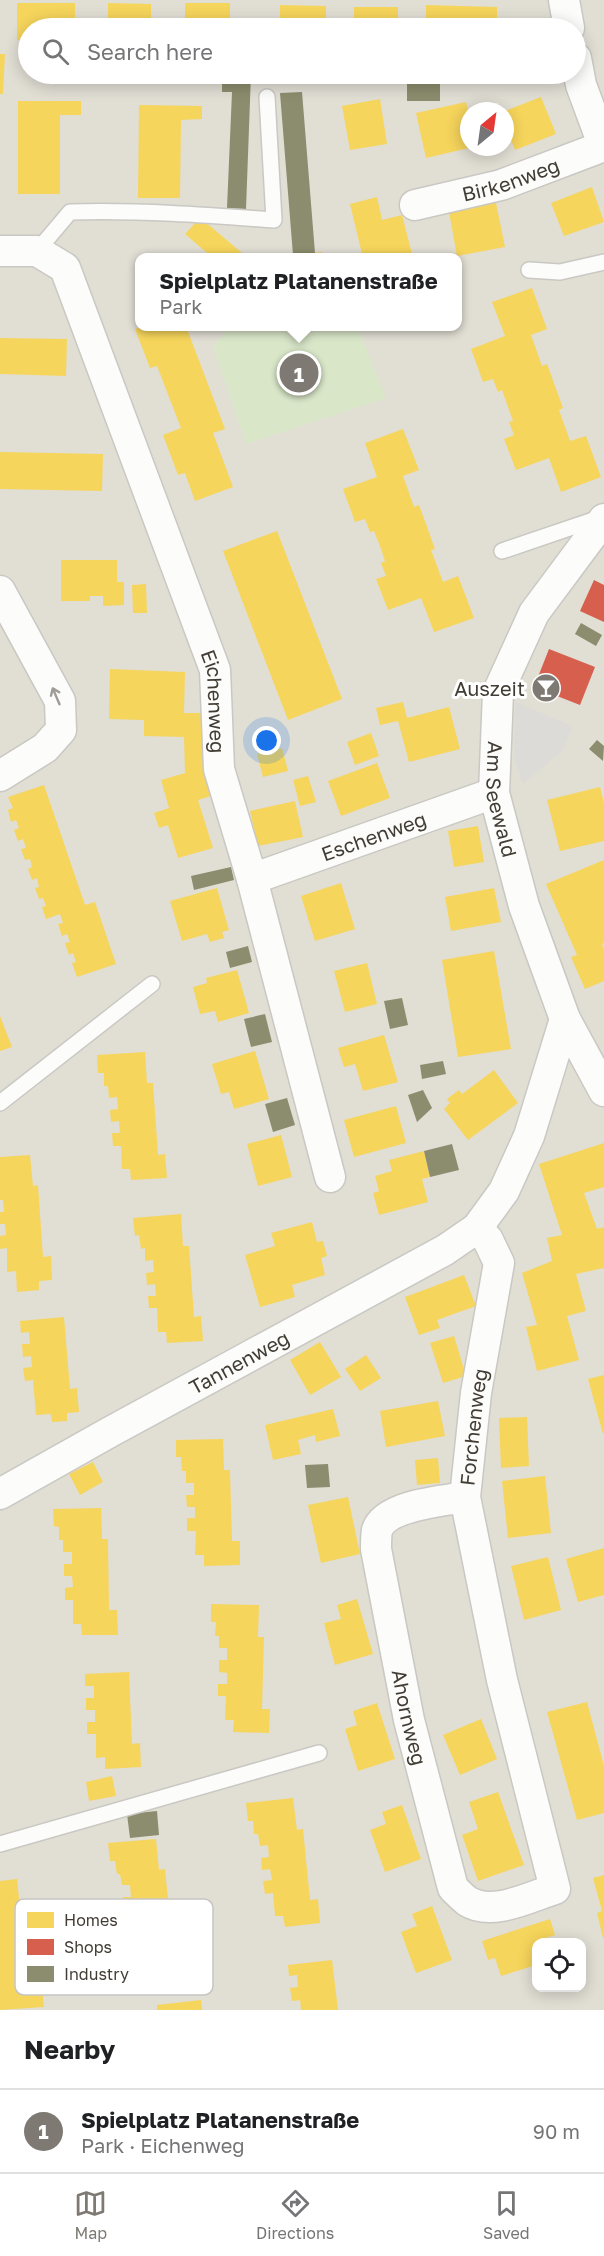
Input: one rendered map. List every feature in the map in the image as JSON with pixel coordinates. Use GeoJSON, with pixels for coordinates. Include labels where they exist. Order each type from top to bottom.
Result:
{"type":"FeatureCollection","features":[{"type":"Feature","properties":{"kind":"street"},"geometry":{"type":"LineString","coordinates":[[564,0],[567,18]]}},
{"type":"Feature","properties":{"kind":"street"},"geometry":{"type":"LineString","coordinates":[[581,84],[604,147]]}},
{"type":"Feature","properties":{"kind":"street","name":"Birkenweg"},"geometry":{"type":"LineString","coordinates":[[415,205],[501,185],[604,147]]}},
{"type":"Feature","properties":{"kind":"street"},"geometry":{"type":"LineString","coordinates":[[0,251],[37,250]]}},
{"type":"Feature","properties":{"kind":"street","name":"Eichenweg"},"geometry":{"type":"LineString","coordinates":[[37,250],[65,268],[215,670],[219,769],[252,879],[330,1177]]}},
{"type":"Feature","properties":{"kind":"street","name":"Am Seewald"},"geometry":{"type":"LineString","coordinates":[[604,518],[534,613],[498,692],[494,793],[524,906],[565,1018],[604,1091]]}},
{"type":"Feature","properties":{"kind":"street"},"geometry":{"type":"LineString","coordinates":[[0,591],[60,700],[61,730],[45,748],[0,776]]}},
{"type":"Feature","properties":{"kind":"street","name":"Eschenweg"},"geometry":{"type":"LineString","coordinates":[[252,879],[494,793]]}},
{"type":"Feature","properties":{"kind":"street"},"geometry":{"type":"LineString","coordinates":[[477,1228],[504,1191],[529,1136],[565,1018]]}},
{"type":"Feature","properties":{"kind":"street","name":"Tannenweg"},"geometry":{"type":"LineString","coordinates":[[0,1494],[446,1250],[477,1228]]}},
{"type":"Feature","properties":{"kind":"street","name":"Forchenweg"},"geometry":{"type":"LineString","coordinates":[[477,1228],[488,1240],[499,1263],[476,1393],[465,1497],[502,1680],[555,1889]]}},
{"type":"Feature","properties":{"kind":"street","name":"Ahornweg"},"geometry":{"type":"LineString","coordinates":[[465,1497],[406,1508],[387,1517],[377,1530],[376,1549],[380,1574],[409,1720],[453,1888],[467,1901],[483,1907],[499,1906],[555,1889]]}},
{"type":"Feature","properties":{"kind":"lane"},"geometry":{"type":"LineString","coordinates":[[37,250],[70,213],[125,211],[149,214],[206,214],[274,220],[267,98]]}},
{"type":"Feature","properties":{"kind":"lane"},"geometry":{"type":"LineString","coordinates":[[530,270],[560,272],[604,262]]}},
{"type":"Feature","properties":{"kind":"lane"},"geometry":{"type":"LineString","coordinates":[[502,551],[604,518]]}},
{"type":"Feature","properties":{"kind":"lane"},"geometry":{"type":"LineString","coordinates":[[0,1103],[152,984]]}},
{"type":"Feature","properties":{"kind":"lane"},"geometry":{"type":"LineString","coordinates":[[0,1844],[319,1753]]}},
{"type":"Feature","properties":{"kind":"shaded area"},"geometry":{"type":"Polygon","coordinates":[[[0,0],[604,0],[604,2010],[0,2010],[0,0]]]}},
{"type":"Feature","properties":{"kind":"shaded area"},"geometry":{"type":"Polygon","coordinates":[[[516,702],[572,726],[563,750],[523,784],[514,758],[516,702]]]}},
{"type":"Feature","properties":{"kind":"green space"},"geometry":{"type":"Polygon","coordinates":[[[225,331],[360,331],[386,398],[246,444],[213,347],[225,331]]]}},
{"type":"Feature","properties":{"kind":"building: Homes"},"geometry":{"type":"Polygon","coordinates":[[[17,3],[75,3],[75,18],[18,18],[17,40],[17,3]]]}},
{"type":"Feature","properties":{"kind":"building: Homes"},"geometry":{"type":"Polygon","coordinates":[[[108,3],[151,4],[151,18],[108,18],[108,3]]]}},
{"type":"Feature","properties":{"kind":"building: Homes"},"geometry":{"type":"Polygon","coordinates":[[[185,3],[230,3],[230,18],[185,18],[185,3]]]}},
{"type":"Feature","properties":{"kind":"building: Homes"},"geometry":{"type":"Polygon","coordinates":[[[280,5],[326,6],[326,18],[280,18],[280,5]]]}},
{"type":"Feature","properties":{"kind":"building: Homes"},"geometry":{"type":"Polygon","coordinates":[[[426,5],[497,7],[497,18],[426,18],[426,5]]]}},
{"type":"Feature","properties":{"kind":"building: Homes"},"geometry":{"type":"Polygon","coordinates":[[[354,7],[398,7],[398,18],[354,18],[354,7]]]}},
{"type":"Feature","properties":{"kind":"building: Homes"},"geometry":{"type":"Polygon","coordinates":[[[0,54],[5,54],[3,94],[0,94],[0,54]]]}},
{"type":"Feature","properties":{"kind":"building: Homes"},"geometry":{"type":"Polygon","coordinates":[[[541,97],[556,134],[515,150],[514,108],[541,97]]]}},
{"type":"Feature","properties":{"kind":"building: Homes"},"geometry":{"type":"Polygon","coordinates":[[[380,99],[387,144],[350,150],[342,106],[380,99]]]}},
{"type":"Feature","properties":{"kind":"building: Homes"},"geometry":{"type":"Polygon","coordinates":[[[18,101],[81,101],[81,115],[60,115],[60,194],[18,194],[18,101]]]}},
{"type":"Feature","properties":{"kind":"building: Homes"},"geometry":{"type":"Polygon","coordinates":[[[460,103],[460,150],[426,158],[416,113],[460,103]]]}},
{"type":"Feature","properties":{"kind":"building: Homes"},"geometry":{"type":"Polygon","coordinates":[[[139,105],[202,106],[202,119],[181,120],[180,198],[138,198],[139,105]]]}},
{"type":"Feature","properties":{"kind":"building: Homes"},"geometry":{"type":"Polygon","coordinates":[[[592,187],[604,222],[564,236],[551,203],[592,187]]]}},
{"type":"Feature","properties":{"kind":"building: Homes"},"geometry":{"type":"Polygon","coordinates":[[[377,197],[382,220],[402,215],[412,253],[362,253],[350,204],[377,197]]]}},
{"type":"Feature","properties":{"kind":"building: Homes"},"geometry":{"type":"Polygon","coordinates":[[[495,198],[505,247],[462,255],[462,253],[456,253],[448,207],[495,198]]]}},
{"type":"Feature","properties":{"kind":"building: Homes"},"geometry":{"type":"Polygon","coordinates":[[[198,220],[204,221],[242,253],[207,253],[185,234],[198,220]]]}},
{"type":"Feature","properties":{"kind":"building: Homes"},"geometry":{"type":"Polygon","coordinates":[[[532,288],[547,329],[531,335],[542,366],[547,364],[563,408],[559,410],[570,441],[586,436],[601,477],[561,492],[549,458],[516,470],[504,439],[514,435],[509,422],[513,421],[502,390],[498,392],[493,379],[483,382],[471,349],[505,336],[492,302],[532,288]]]}},
{"type":"Feature","properties":{"kind":"building: Homes"},"geometry":{"type":"Polygon","coordinates":[[[136,331],[188,331],[225,429],[213,433],[233,487],[195,501],[185,473],[178,475],[163,435],[181,428],[157,366],[150,368],[136,331]]]}},
{"type":"Feature","properties":{"kind":"building: Homes"},"geometry":{"type":"Polygon","coordinates":[[[0,338],[67,339],[66,376],[0,374],[0,338]]]}},
{"type":"Feature","properties":{"kind":"building: Homes"},"geometry":{"type":"Polygon","coordinates":[[[403,429],[419,470],[403,476],[414,507],[419,505],[435,549],[431,550],[443,582],[458,576],[474,618],[434,632],[421,598],[388,610],[376,579],[386,576],[381,563],[385,561],[380,546],[374,531],[370,532],[365,519],[355,522],[343,489],[377,477],[365,443],[403,429]]]}},
{"type":"Feature","properties":{"kind":"building: Homes"},"geometry":{"type":"Polygon","coordinates":[[[0,452],[103,454],[102,491],[0,489],[0,452]]]}},
{"type":"Feature","properties":{"kind":"building: Homes"},"geometry":{"type":"Polygon","coordinates":[[[277,531],[342,699],[288,720],[223,551],[277,531]]]}},
{"type":"Feature","properties":{"kind":"building: Homes"},"geometry":{"type":"Polygon","coordinates":[[[61,560],[117,560],[117,582],[124,582],[124,605],[103,606],[103,596],[90,596],[90,601],[61,601],[61,560]]]}},
{"type":"Feature","properties":{"kind":"building: Homes"},"geometry":{"type":"Polygon","coordinates":[[[146,584],[147,613],[133,613],[132,585],[146,584]]]}},
{"type":"Feature","properties":{"kind":"building: Homes"},"geometry":{"type":"Polygon","coordinates":[[[110,669],[185,672],[184,713],[205,713],[214,795],[198,800],[213,848],[178,858],[168,825],[159,828],[154,813],[169,808],[161,780],[185,773],[184,737],[144,736],[144,720],[109,719],[110,669]]]}},
{"type":"Feature","properties":{"kind":"building: Homes"},"geometry":{"type":"Polygon","coordinates":[[[403,702],[407,718],[449,707],[460,749],[409,762],[398,721],[380,725],[376,708],[403,702]]]}},
{"type":"Feature","properties":{"kind":"building: Homes"},"geometry":{"type":"Polygon","coordinates":[[[371,733],[379,756],[355,765],[347,742],[371,733]]]}},
{"type":"Feature","properties":{"kind":"building: Homes"},"geometry":{"type":"Polygon","coordinates":[[[282,748],[288,771],[263,777],[257,754],[282,748]]]}},
{"type":"Feature","properties":{"kind":"building: Homes"},"geometry":{"type":"Polygon","coordinates":[[[377,763],[390,798],[341,816],[328,781],[377,763]]]}},
{"type":"Feature","properties":{"kind":"building: Homes"},"geometry":{"type":"Polygon","coordinates":[[[308,776],[316,802],[300,806],[293,780],[308,776]]]}},
{"type":"Feature","properties":{"kind":"building: Homes"},"geometry":{"type":"Polygon","coordinates":[[[44,785],[85,905],[95,902],[116,964],[77,977],[72,963],[76,962],[73,953],[69,955],[65,943],[70,942],[67,934],[62,936],[58,924],[63,923],[60,914],[46,919],[42,907],[46,906],[43,898],[39,899],[35,888],[39,887],[37,878],[32,880],[28,869],[32,867],[30,859],[25,860],[21,849],[26,848],[23,839],[18,841],[14,830],[19,828],[16,820],[11,822],[8,810],[13,808],[8,797],[44,785]]]}},
{"type":"Feature","properties":{"kind":"building: Homes"},"geometry":{"type":"Polygon","coordinates":[[[600,787],[604,803],[604,841],[560,851],[547,800],[600,787]]]}},
{"type":"Feature","properties":{"kind":"building: Homes"},"geometry":{"type":"Polygon","coordinates":[[[295,801],[303,837],[258,846],[250,811],[295,801]]]}},
{"type":"Feature","properties":{"kind":"building: Homes"},"geometry":{"type":"Polygon","coordinates":[[[478,826],[484,862],[454,867],[448,831],[478,826]]]}},
{"type":"Feature","properties":{"kind":"building: Homes"},"geometry":{"type":"Polygon","coordinates":[[[604,860],[604,943],[602,944],[604,981],[585,989],[571,957],[577,955],[546,884],[604,860]]]}},
{"type":"Feature","properties":{"kind":"building: Homes"},"geometry":{"type":"Polygon","coordinates":[[[341,883],[355,929],[315,941],[301,896],[341,883]]]}},
{"type":"Feature","properties":{"kind":"building: Homes"},"geometry":{"type":"Polygon","coordinates":[[[217,888],[229,930],[222,932],[224,938],[210,942],[207,934],[182,941],[170,901],[217,888]]]}},
{"type":"Feature","properties":{"kind":"building: Homes"},"geometry":{"type":"Polygon","coordinates":[[[494,888],[501,922],[451,931],[445,897],[494,888]]]}},
{"type":"Feature","properties":{"kind":"building: Homes"},"geometry":{"type":"Polygon","coordinates":[[[494,951],[511,1049],[458,1057],[442,960],[494,951]]]}},
{"type":"Feature","properties":{"kind":"building: Homes"},"geometry":{"type":"Polygon","coordinates":[[[367,963],[377,1004],[345,1012],[334,971],[367,963]]]}},
{"type":"Feature","properties":{"kind":"building: Homes"},"geometry":{"type":"Polygon","coordinates":[[[237,970],[249,1013],[218,1022],[215,1011],[200,1014],[193,987],[207,983],[206,978],[237,970]]]}},
{"type":"Feature","properties":{"kind":"building: Homes"},"geometry":{"type":"Polygon","coordinates":[[[0,1016],[12,1047],[0,1051],[0,1016]]]}},
{"type":"Feature","properties":{"kind":"building: Homes"},"geometry":{"type":"Polygon","coordinates":[[[384,1035],[398,1082],[363,1091],[355,1064],[344,1067],[338,1048],[384,1035]]]}},
{"type":"Feature","properties":{"kind":"building: Homes"},"geometry":{"type":"Polygon","coordinates":[[[255,1051],[269,1099],[234,1109],[229,1092],[221,1094],[212,1064],[255,1051]]]}},
{"type":"Feature","properties":{"kind":"building: Homes"},"geometry":{"type":"Polygon","coordinates":[[[145,1052],[147,1083],[153,1083],[158,1155],[165,1154],[167,1178],[131,1180],[130,1169],[122,1169],[121,1146],[113,1146],[112,1133],[120,1133],[119,1121],[111,1122],[110,1110],[118,1109],[117,1097],[109,1098],[108,1086],[104,1086],[104,1073],[98,1073],[97,1055],[145,1052]]]}},
{"type":"Feature","properties":{"kind":"building: Homes"},"geometry":{"type":"Polygon","coordinates":[[[494,1070],[518,1103],[468,1140],[444,1109],[450,1103],[447,1099],[459,1090],[462,1094],[494,1070]]]}},
{"type":"Feature","properties":{"kind":"building: Homes"},"geometry":{"type":"Polygon","coordinates":[[[396,1106],[406,1143],[354,1157],[344,1120],[396,1106]]]}},
{"type":"Feature","properties":{"kind":"building: Homes"},"geometry":{"type":"Polygon","coordinates":[[[281,1135],[292,1177],[258,1186],[247,1144],[281,1135]]]}},
{"type":"Feature","properties":{"kind":"building: Homes"},"geometry":{"type":"Polygon","coordinates":[[[604,1143],[604,1187],[584,1193],[597,1229],[604,1227],[604,1268],[576,1274],[586,1311],[567,1316],[579,1360],[537,1371],[526,1327],[537,1325],[522,1273],[552,1261],[547,1238],[562,1235],[539,1164],[604,1143]]]}},
{"type":"Feature","properties":{"kind":"building: Homes"},"geometry":{"type":"Polygon","coordinates":[[[424,1151],[430,1177],[422,1179],[428,1202],[379,1215],[373,1193],[379,1191],[375,1176],[392,1171],[389,1160],[424,1151]]]}},
{"type":"Feature","properties":{"kind":"building: Homes"},"geometry":{"type":"Polygon","coordinates":[[[30,1155],[33,1186],[38,1185],[43,1257],[51,1256],[52,1280],[39,1281],[39,1290],[17,1292],[16,1271],[7,1272],[7,1248],[0,1249],[0,1236],[6,1235],[5,1224],[0,1224],[0,1212],[4,1212],[3,1200],[0,1200],[0,1157],[30,1155]]]}},
{"type":"Feature","properties":{"kind":"building: Homes"},"geometry":{"type":"Polygon","coordinates":[[[181,1214],[183,1246],[189,1246],[194,1317],[201,1316],[203,1341],[167,1343],[166,1332],[158,1332],[157,1308],[149,1308],[148,1296],[156,1296],[155,1284],[147,1285],[146,1273],[154,1272],[153,1260],[145,1261],[145,1248],[141,1249],[139,1235],[135,1236],[133,1218],[181,1214]]]}},
{"type":"Feature","properties":{"kind":"building: Homes"},"geometry":{"type":"Polygon","coordinates":[[[312,1222],[317,1242],[323,1241],[327,1256],[321,1258],[325,1275],[292,1285],[295,1297],[260,1307],[245,1255],[275,1246],[271,1233],[312,1222]]]}},
{"type":"Feature","properties":{"kind":"building: Homes"},"geometry":{"type":"Polygon","coordinates":[[[464,1275],[476,1306],[437,1320],[440,1328],[419,1335],[405,1297],[464,1275]]]}},
{"type":"Feature","properties":{"kind":"building: Homes"},"geometry":{"type":"Polygon","coordinates":[[[64,1317],[70,1389],[77,1388],[79,1412],[67,1413],[67,1421],[52,1422],[51,1414],[36,1415],[33,1380],[25,1381],[23,1368],[32,1367],[31,1356],[23,1357],[22,1344],[30,1344],[29,1332],[21,1333],[20,1321],[64,1317]]]}},
{"type":"Feature","properties":{"kind":"building: Homes"},"geometry":{"type":"Polygon","coordinates":[[[454,1336],[466,1376],[443,1383],[430,1343],[454,1336]]]}},
{"type":"Feature","properties":{"kind":"building: Homes"},"geometry":{"type":"Polygon","coordinates":[[[320,1342],[341,1377],[310,1395],[290,1360],[320,1342]]]}},
{"type":"Feature","properties":{"kind":"building: Homes"},"geometry":{"type":"Polygon","coordinates":[[[366,1355],[381,1378],[360,1391],[345,1369],[366,1355]]]}},
{"type":"Feature","properties":{"kind":"building: Homes"},"geometry":{"type":"Polygon","coordinates":[[[604,1375],[604,1433],[603,1434],[588,1379],[604,1375]]]}},
{"type":"Feature","properties":{"kind":"building: Homes"},"geometry":{"type":"Polygon","coordinates":[[[438,1401],[445,1436],[386,1447],[380,1411],[438,1401]]]}},
{"type":"Feature","properties":{"kind":"building: Homes"},"geometry":{"type":"Polygon","coordinates":[[[333,1409],[340,1436],[316,1442],[315,1435],[298,1440],[301,1454],[273,1460],[265,1425],[333,1409]]]}},
{"type":"Feature","properties":{"kind":"building: Homes"},"geometry":{"type":"Polygon","coordinates":[[[527,1417],[529,1466],[501,1468],[499,1418],[527,1417]]]}},
{"type":"Feature","properties":{"kind":"building: Homes"},"geometry":{"type":"Polygon","coordinates":[[[223,1439],[224,1470],[230,1470],[232,1541],[240,1541],[240,1565],[204,1566],[204,1555],[195,1555],[196,1531],[187,1531],[187,1518],[195,1518],[195,1507],[187,1507],[186,1495],[194,1495],[194,1483],[186,1483],[186,1471],[182,1471],[181,1457],[176,1457],[176,1440],[223,1439]]]}},
{"type":"Feature","properties":{"kind":"building: Homes"},"geometry":{"type":"Polygon","coordinates":[[[438,1458],[440,1483],[417,1485],[415,1460],[438,1458]]]}},
{"type":"Feature","properties":{"kind":"building: Homes"},"geometry":{"type":"Polygon","coordinates":[[[93,1462],[103,1482],[80,1495],[69,1474],[93,1462]]]}},
{"type":"Feature","properties":{"kind":"building: Homes"},"geometry":{"type":"Polygon","coordinates":[[[545,1476],[551,1533],[508,1538],[502,1481],[545,1476]]]}},
{"type":"Feature","properties":{"kind":"building: Homes"},"geometry":{"type":"Polygon","coordinates":[[[348,1497],[360,1554],[321,1563],[308,1505],[348,1497]]]}},
{"type":"Feature","properties":{"kind":"building: Homes"},"geometry":{"type":"Polygon","coordinates":[[[101,1508],[102,1539],[108,1539],[109,1610],[117,1610],[118,1635],[82,1635],[81,1624],[73,1624],[73,1600],[65,1600],[65,1588],[73,1587],[72,1576],[64,1576],[64,1564],[72,1564],[72,1552],[63,1552],[63,1540],[59,1540],[59,1527],[54,1526],[53,1509],[101,1508]]]}},
{"type":"Feature","properties":{"kind":"building: Homes"},"geometry":{"type":"Polygon","coordinates":[[[604,1548],[604,1595],[578,1602],[566,1559],[604,1548]]]}},
{"type":"Feature","properties":{"kind":"building: Homes"},"geometry":{"type":"Polygon","coordinates":[[[548,1557],[561,1610],[524,1620],[511,1566],[548,1557]]]}},
{"type":"Feature","properties":{"kind":"building: Homes"},"geometry":{"type":"Polygon","coordinates":[[[357,1599],[373,1654],[335,1665],[324,1623],[341,1619],[337,1605],[357,1599]]]}},
{"type":"Feature","properties":{"kind":"building: Homes"},"geometry":{"type":"Polygon","coordinates":[[[211,1604],[259,1605],[258,1637],[264,1637],[262,1709],[270,1709],[269,1733],[233,1732],[234,1720],[225,1720],[226,1696],[218,1696],[218,1684],[227,1684],[227,1673],[219,1672],[219,1660],[227,1660],[227,1648],[219,1648],[219,1636],[215,1636],[216,1622],[211,1622],[211,1604]]]}},
{"type":"Feature","properties":{"kind":"building: Homes"},"geometry":{"type":"Polygon","coordinates":[[[129,1672],[132,1744],[140,1743],[141,1767],[105,1769],[105,1757],[96,1758],[96,1734],[87,1734],[87,1722],[95,1722],[95,1710],[86,1710],[86,1698],[94,1698],[94,1686],[85,1686],[85,1674],[129,1672]]]}},
{"type":"Feature","properties":{"kind":"building: Homes"},"geometry":{"type":"Polygon","coordinates":[[[587,1702],[604,1766],[604,1813],[577,1820],[547,1712],[587,1702]]]}},
{"type":"Feature","properties":{"kind":"building: Homes"},"geometry":{"type":"Polygon","coordinates":[[[377,1703],[395,1759],[358,1771],[345,1729],[357,1725],[353,1711],[377,1703]]]}},
{"type":"Feature","properties":{"kind":"building: Homes"},"geometry":{"type":"Polygon","coordinates":[[[481,1719],[497,1759],[460,1775],[443,1735],[481,1719]]]}},
{"type":"Feature","properties":{"kind":"building: Homes"},"geometry":{"type":"Polygon","coordinates":[[[112,1776],[116,1796],[89,1801],[86,1782],[112,1776]]]}},
{"type":"Feature","properties":{"kind":"building: Homes"},"geometry":{"type":"Polygon","coordinates":[[[498,1792],[524,1865],[478,1881],[462,1835],[478,1829],[469,1802],[498,1792]]]}},
{"type":"Feature","properties":{"kind":"building: Homes"},"geometry":{"type":"Polygon","coordinates":[[[293,1798],[297,1830],[303,1829],[310,1900],[318,1899],[320,1923],[285,1927],[283,1916],[275,1916],[273,1893],[265,1894],[263,1881],[272,1880],[270,1869],[262,1870],[261,1858],[269,1857],[268,1845],[260,1846],[258,1834],[254,1834],[253,1821],[248,1821],[246,1803],[293,1798]]]}},
{"type":"Feature","properties":{"kind":"building: Homes"},"geometry":{"type":"Polygon","coordinates":[[[402,1805],[421,1859],[385,1872],[370,1830],[386,1824],[382,1812],[402,1805]]]}},
{"type":"Feature","properties":{"kind":"building: Homes"},"geometry":{"type":"Polygon","coordinates":[[[156,1839],[159,1870],[165,1869],[168,1899],[123,1899],[123,1897],[131,1897],[130,1885],[122,1885],[115,1861],[110,1861],[108,1843],[156,1839]]]}},
{"type":"Feature","properties":{"kind":"building: Homes"},"geometry":{"type":"Polygon","coordinates":[[[604,1875],[603,1938],[597,1913],[602,1911],[593,1878],[604,1875]]]}},
{"type":"Feature","properties":{"kind":"building: Homes"},"geometry":{"type":"Polygon","coordinates":[[[17,1879],[19,1899],[15,1899],[15,1995],[43,1995],[44,2007],[0,2010],[0,1881],[17,1879]]]}},
{"type":"Feature","properties":{"kind":"building: Homes"},"geometry":{"type":"Polygon","coordinates":[[[432,1906],[452,1960],[416,1973],[401,1932],[417,1926],[412,1914],[432,1906]]]}},
{"type":"Feature","properties":{"kind":"building: Homes"},"geometry":{"type":"Polygon","coordinates":[[[550,1919],[555,1935],[532,1938],[532,1966],[501,1976],[495,1958],[488,1960],[482,1941],[550,1919]]]}},
{"type":"Feature","properties":{"kind":"building: Homes"},"geometry":{"type":"Polygon","coordinates":[[[332,1960],[338,2010],[301,2010],[300,2000],[292,2001],[290,1988],[298,1987],[297,1975],[289,1976],[288,1965],[332,1960]]]}},
{"type":"Feature","properties":{"kind":"building: Homes"},"geometry":{"type":"Polygon","coordinates":[[[201,2000],[202,2010],[157,2010],[157,2005],[201,2000]]]}},
{"type":"Feature","properties":{"kind":"building: Shops"},"geometry":{"type":"Polygon","coordinates":[[[594,580],[604,585],[604,622],[580,611],[594,580]]]}},
{"type":"Feature","properties":{"kind":"building: Shops"},"geometry":{"type":"Polygon","coordinates":[[[549,649],[595,667],[580,705],[534,687],[549,649]]]}},
{"type":"Feature","properties":{"kind":"building: Industry"},"geometry":{"type":"Polygon","coordinates":[[[222,84],[251,84],[246,209],[227,208],[232,92],[222,92],[222,84]]]}},
{"type":"Feature","properties":{"kind":"building: Industry"},"geometry":{"type":"Polygon","coordinates":[[[407,84],[440,84],[440,101],[407,101],[407,84]]]}},
{"type":"Feature","properties":{"kind":"building: Industry"},"geometry":{"type":"Polygon","coordinates":[[[302,92],[315,253],[293,253],[280,93],[302,92]]]}},
{"type":"Feature","properties":{"kind":"building: Industry"},"geometry":{"type":"Polygon","coordinates":[[[581,623],[602,635],[596,646],[575,634],[581,623]]]}},
{"type":"Feature","properties":{"kind":"building: Industry"},"geometry":{"type":"Polygon","coordinates":[[[597,740],[604,746],[603,761],[589,749],[597,740]]]}},
{"type":"Feature","properties":{"kind":"building: Industry"},"geometry":{"type":"Polygon","coordinates":[[[231,867],[234,880],[194,890],[191,876],[231,867]]]}},
{"type":"Feature","properties":{"kind":"building: Industry"},"geometry":{"type":"Polygon","coordinates":[[[248,946],[252,962],[230,968],[226,952],[248,946]]]}},
{"type":"Feature","properties":{"kind":"building: Industry"},"geometry":{"type":"Polygon","coordinates":[[[402,998],[408,1025],[390,1029],[384,1001],[402,998]]]}},
{"type":"Feature","properties":{"kind":"building: Industry"},"geometry":{"type":"Polygon","coordinates":[[[265,1014],[272,1042],[251,1047],[244,1019],[265,1014]]]}},
{"type":"Feature","properties":{"kind":"building: Industry"},"geometry":{"type":"Polygon","coordinates":[[[443,1061],[446,1074],[422,1079],[420,1065],[443,1061]]]}},
{"type":"Feature","properties":{"kind":"building: Industry"},"geometry":{"type":"Polygon","coordinates":[[[423,1090],[432,1108],[417,1122],[408,1095],[423,1090]]]}},
{"type":"Feature","properties":{"kind":"building: Industry"},"geometry":{"type":"Polygon","coordinates":[[[287,1098],[295,1125],[273,1132],[265,1104],[287,1098]]]}},
{"type":"Feature","properties":{"kind":"building: Industry"},"geometry":{"type":"Polygon","coordinates":[[[452,1144],[459,1170],[430,1177],[424,1151],[452,1144]]]}},
{"type":"Feature","properties":{"kind":"building: Industry"},"geometry":{"type":"Polygon","coordinates":[[[328,1464],[330,1487],[307,1488],[305,1465],[328,1464]]]}},
{"type":"Feature","properties":{"kind":"building: Industry"},"geometry":{"type":"Polygon","coordinates":[[[157,1811],[159,1835],[130,1838],[127,1814],[157,1811]]]}},
{"type":"Feature","properties":{"kind":"place","name":"Spielplatz Platanenstraße"},"geometry":{"type":"Point","coordinates":[299,373]}},
{"type":"Feature","properties":{"kind":"place","name":"Auszeit"},"geometry":{"type":"Point","coordinates":[546,688]}}]}
